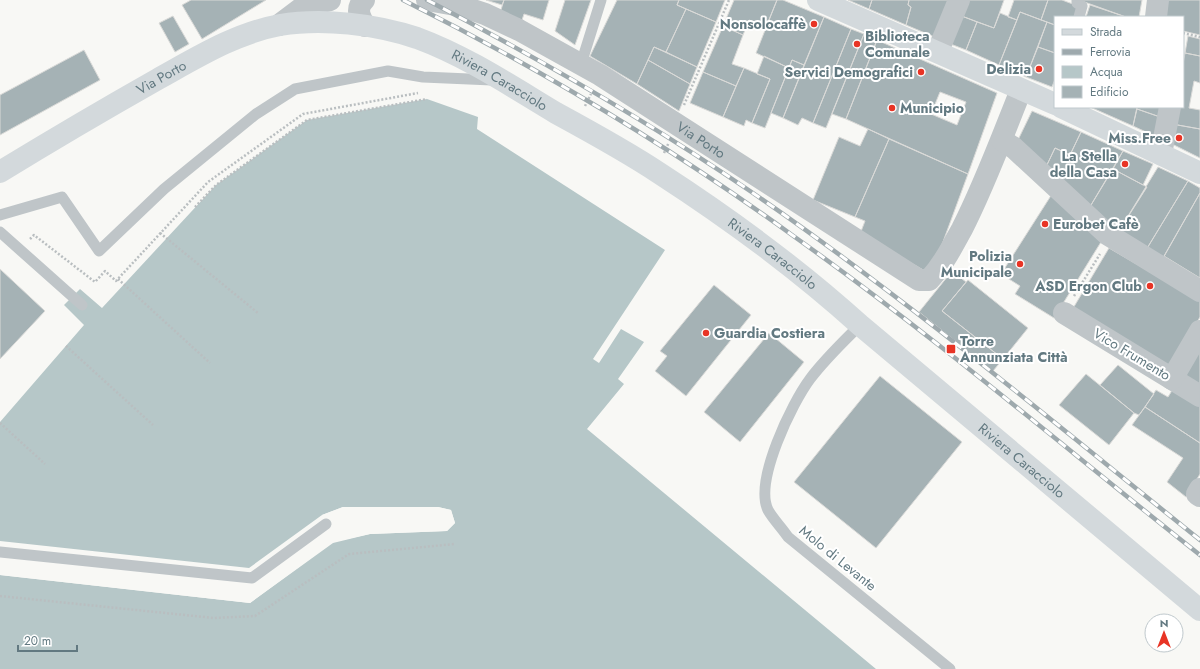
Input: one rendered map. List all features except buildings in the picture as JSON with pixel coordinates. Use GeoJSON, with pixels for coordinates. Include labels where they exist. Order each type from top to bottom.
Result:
{"type":"FeatureCollection","features":[{"type":"Feature","properties":{"kind":"street","name":"Via Porto"},"geometry":{"type":"LineString","coordinates":[[0,172],[86,120],[190,61],[252,33],[278,25],[303,7],[330,0]]}},
{"type":"Feature","properties":{"kind":"street"},"geometry":{"type":"LineString","coordinates":[[364,0],[360,4],[358,14],[365,26]]}},
{"type":"Feature","properties":{"kind":"street","name":"Via Porto"},"geometry":{"type":"LineString","coordinates":[[427,0],[461,6],[486,14],[519,30],[581,64],[677,123],[919,280],[929,280],[938,270],[952,247],[974,204],[1002,140]]}},
{"type":"Feature","properties":{"kind":"street"},"geometry":{"type":"LineString","coordinates":[[818,0],[938,51],[1021,90],[1054,103]]}},
{"type":"Feature","properties":{"kind":"street"},"geometry":{"type":"LineString","coordinates":[[938,51],[959,0]]}},
{"type":"Feature","properties":{"kind":"street"},"geometry":{"type":"LineString","coordinates":[[1156,16],[1158,0]]}},
{"type":"Feature","properties":{"kind":"street","name":"Riviera Caracciolo"},"geometry":{"type":"LineString","coordinates":[[278,25],[308,22],[365,26],[414,37],[441,48],[501,80],[657,171],[730,220],[818,287],[860,325],[1197,601]]}},
{"type":"Feature","properties":{"kind":"street"},"geometry":{"type":"LineString","coordinates":[[1021,90],[1002,140],[1014,148],[1106,234],[1200,291]]}},
{"type":"Feature","properties":{"kind":"street"},"geometry":{"type":"LineString","coordinates":[[1064,108],[1200,173]]}},
{"type":"Feature","properties":{"kind":"street"},"geometry":{"type":"LineString","coordinates":[[1161,154],[1170,108]]}},
{"type":"Feature","properties":{"kind":"street","name":"Vico Frumento"},"geometry":{"type":"LineString","coordinates":[[1064,313],[1200,396]]}},
{"type":"Feature","properties":{"kind":"street"},"geometry":{"type":"LineString","coordinates":[[1172,379],[1200,331]]}},
{"type":"Feature","properties":{"kind":"lane"},"geometry":{"type":"LineString","coordinates":[[581,64],[601,0]]}},
{"type":"Feature","properties":{"kind":"lane"},"geometry":{"type":"LineString","coordinates":[[1077,0],[1077,3],[1082,6],[1079,16]]}},
{"type":"Feature","properties":{"kind":"lane"},"geometry":{"type":"LineString","coordinates":[[0,214],[62,197],[99,251],[164,190],[250,119],[295,89],[388,71],[423,77],[501,80]]}},
{"type":"Feature","properties":{"kind":"lane"},"geometry":{"type":"LineString","coordinates":[[0,232],[82,305]]}},
{"type":"Feature","properties":{"kind":"lane","name":"Molo di Levante"},"geometry":{"type":"LineString","coordinates":[[860,325],[809,380],[790,414],[772,456],[765,487],[768,509],[788,537],[950,669]]}},
{"type":"Feature","properties":{"kind":"lane"},"geometry":{"type":"LineString","coordinates":[[0,552],[252,578],[326,524]]}},
{"type":"Feature","properties":{"kind":"path"},"geometry":{"type":"LineString","coordinates":[[683,108],[729,0]]}},
{"type":"Feature","properties":{"kind":"path"},"geometry":{"type":"LineString","coordinates":[[1184,33],[1200,37]]}},
{"type":"Feature","properties":{"kind":"path"},"geometry":{"type":"LineString","coordinates":[[118,279],[208,182],[303,114],[425,91]]}},
{"type":"Feature","properties":{"kind":"path"},"geometry":{"type":"LineString","coordinates":[[582,113],[592,93]]}},
{"type":"Feature","properties":{"kind":"path"},"geometry":{"type":"LineString","coordinates":[[195,207],[216,185],[307,120],[427,99]]}},
{"type":"Feature","properties":{"kind":"path"},"geometry":{"type":"LineString","coordinates":[[664,154],[670,140]]}},
{"type":"Feature","properties":{"kind":"path"},"geometry":{"type":"LineString","coordinates":[[160,233],[258,314]]}},
{"type":"Feature","properties":{"kind":"path"},"geometry":{"type":"LineString","coordinates":[[19,248],[34,235],[95,282],[105,271],[116,281],[118,279],[210,363]]}},
{"type":"Feature","properties":{"kind":"path"},"geometry":{"type":"LineString","coordinates":[[1064,313],[1091,269]]}},
{"type":"Feature","properties":{"kind":"path"},"geometry":{"type":"LineString","coordinates":[[66,346],[153,425]]}},
{"type":"Feature","properties":{"kind":"path"},"geometry":{"type":"LineString","coordinates":[[0,423],[45,464]]}},
{"type":"Feature","properties":{"kind":"water"},"geometry":{"type":"Polygon","coordinates":[[[427,99],[478,117],[477,129],[665,250],[593,359],[599,363],[621,329],[644,342],[618,379],[624,384],[587,429],[876,669],[0,669],[0,575],[250,603],[333,543],[370,534],[447,531],[455,523],[451,510],[438,507],[343,507],[322,515],[249,568],[0,541],[0,422],[84,325],[64,305],[80,289],[102,308],[216,185],[307,120],[427,99]]]}},
{"type":"Feature","properties":{"kind":"pier"},"geometry":{"type":"Polygon","coordinates":[[[343,507],[438,507],[451,510],[455,523],[447,531],[370,534],[333,542],[250,603],[0,575],[0,573],[250,601],[333,541],[370,532],[446,529],[452,522],[450,512],[438,509],[344,509],[324,516],[322,515],[343,507]]]}},
{"type":"Feature","properties":{"kind":"railway"},"geometry":{"type":"LineString","coordinates":[[403,0],[454,26],[553,81],[651,139],[746,202],[896,312],[1200,555]]}},
{"type":"Feature","properties":{"kind":"railway"},"geometry":{"type":"LineString","coordinates":[[427,0],[551,67],[671,139],[750,191],[808,232],[922,317],[1034,405],[1200,540]]}},
{"type":"Feature","properties":{"kind":"place","name":"Nonsolocaffè"},"geometry":{"type":"Point","coordinates":[814,24]}},
{"type":"Feature","properties":{"kind":"place","name":"Biblioteca Comunale"},"geometry":{"type":"Point","coordinates":[857,44]}},
{"type":"Feature","properties":{"kind":"place","name":"Delizia"},"geometry":{"type":"Point","coordinates":[1039,69]}},
{"type":"Feature","properties":{"kind":"place","name":"Servici Demografici"},"geometry":{"type":"Point","coordinates":[921,72]}},
{"type":"Feature","properties":{"kind":"place","name":"Municipio"},"geometry":{"type":"Point","coordinates":[892,108]}},
{"type":"Feature","properties":{"kind":"place","name":"Miss.Free"},"geometry":{"type":"Point","coordinates":[1179,138]}},
{"type":"Feature","properties":{"kind":"place","name":"La Stella della Casa"},"geometry":{"type":"Point","coordinates":[1125,164]}},
{"type":"Feature","properties":{"kind":"place","name":"Eurobet Cafè"},"geometry":{"type":"Point","coordinates":[1045,224]}},
{"type":"Feature","properties":{"kind":"place","name":"Polizia Municipale"},"geometry":{"type":"Point","coordinates":[1020,264]}},
{"type":"Feature","properties":{"kind":"place","name":"ASD Ergon Club"},"geometry":{"type":"Point","coordinates":[1150,286]}},
{"type":"Feature","properties":{"kind":"place","name":"Guardia Costiera"},"geometry":{"type":"Point","coordinates":[706,333]}},
{"type":"Feature","properties":{"kind":"place","name":"Torre Annunziata Città"},"geometry":{"type":"Point","coordinates":[951,349]}}]}
